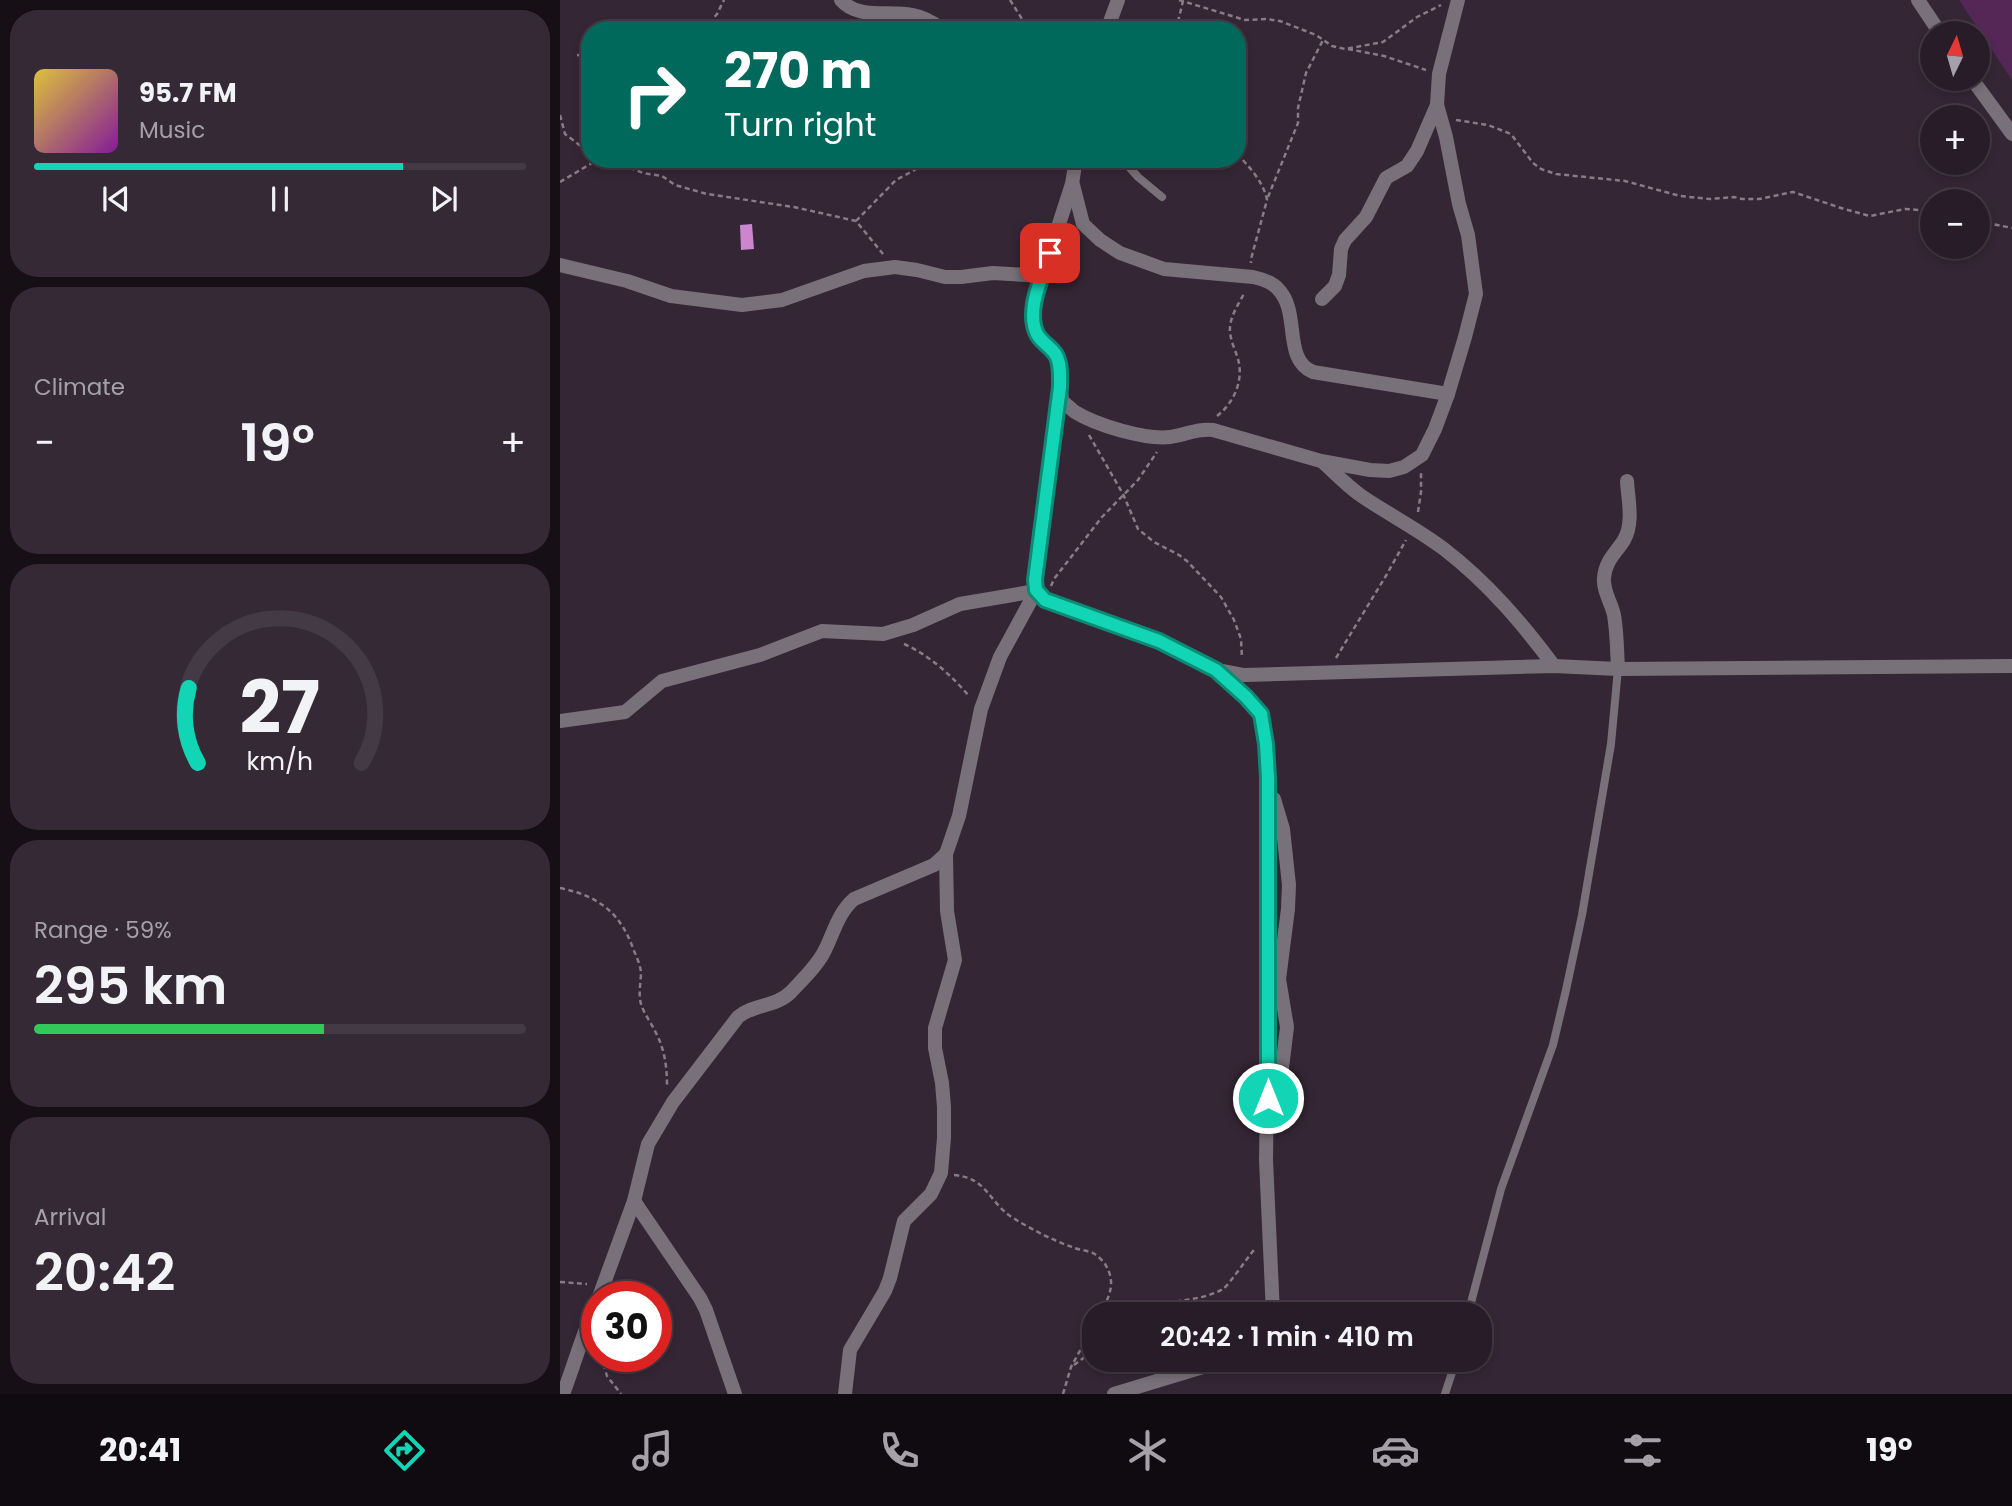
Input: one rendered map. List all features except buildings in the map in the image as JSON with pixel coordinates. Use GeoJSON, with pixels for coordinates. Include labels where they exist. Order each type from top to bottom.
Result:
{"type":"FeatureCollection","features":[{"type":"Feature","properties":{"kind":"street"},"geometry":{"type":"LineString","coordinates":[[841,0],[856,11],[910,14],[927,21]]}},
{"type":"Feature","properties":{"kind":"street"},"geometry":{"type":"LineString","coordinates":[[1110,21],[1118,0]]}},
{"type":"Feature","properties":{"kind":"street"},"geometry":{"type":"LineString","coordinates":[[1322,299],[1335,286],[1345,240],[1367,217],[1386,178],[1407,166],[1417,151],[1437,105],[1439,74],[1458,0]]}},
{"type":"Feature","properties":{"kind":"street"},"geometry":{"type":"LineString","coordinates":[[1918,0],[1932,21]]}},
{"type":"Feature","properties":{"kind":"street"},"geometry":{"type":"LineString","coordinates":[[1981,91],[2012,134]]}},
{"type":"Feature","properties":{"kind":"street"},"geometry":{"type":"LineString","coordinates":[[1060,387],[1062,401],[1075,411],[1093,421],[1144,435],[1167,437],[1200,429],[1227,433],[1321,461],[1389,471],[1404,467],[1422,455],[1448,394],[1476,294],[1468,235],[1437,105]]}},
{"type":"Feature","properties":{"kind":"street"},"geometry":{"type":"LineString","coordinates":[[1041,595],[1035,580],[1060,370],[1055,354],[1038,335],[1034,324],[1036,295],[1072,184],[1075,168]]}},
{"type":"Feature","properties":{"kind":"street"},"geometry":{"type":"LineString","coordinates":[[1072,184],[1083,224],[1100,240],[1120,253],[1164,269],[1254,276],[1278,288],[1287,301],[1298,360],[1306,369],[1448,394]]}},
{"type":"Feature","properties":{"kind":"street"},"geometry":{"type":"LineString","coordinates":[[560,265],[627,281],[671,296],[742,305],[782,300],[864,271],[895,267],[945,277],[993,273],[1043,276]]}},
{"type":"Feature","properties":{"kind":"street"},"geometry":{"type":"LineString","coordinates":[[1321,461],[1362,497],[1413,527],[1445,550],[1498,597],[1555,666]]}},
{"type":"Feature","properties":{"kind":"street"},"geometry":{"type":"LineString","coordinates":[[1618,669],[1616,626],[1604,582],[1605,568],[1625,539],[1629,525],[1627,481]]}},
{"type":"Feature","properties":{"kind":"street"},"geometry":{"type":"LineString","coordinates":[[845,1394],[850,1350],[885,1291],[904,1221],[931,1194],[941,1173],[944,1107],[935,1048],[935,1028],[954,960],[947,911],[946,854],[958,817],[981,709],[1000,657],[1041,595]]}},
{"type":"Feature","properties":{"kind":"street"},"geometry":{"type":"LineString","coordinates":[[560,721],[625,712],[662,681],[760,655],[822,631],[883,634],[913,625],[960,604],[1041,595],[1159,641],[1216,670],[1261,714]]}},
{"type":"Feature","properties":{"kind":"street"},"geometry":{"type":"LineString","coordinates":[[1216,670],[1244,675],[1555,666],[1618,669],[2012,666]]}},
{"type":"Feature","properties":{"kind":"street"},"geometry":{"type":"LineString","coordinates":[[1244,675],[1261,714],[1268,777],[1266,1160],[1272,1302]]}},
{"type":"Feature","properties":{"kind":"street"},"geometry":{"type":"LineString","coordinates":[[1268,777],[1283,829],[1289,885],[1289,909],[1279,979],[1287,1027],[1282,1068],[1268,1119]]}},
{"type":"Feature","properties":{"kind":"street"},"geometry":{"type":"LineString","coordinates":[[606,1281],[634,1201],[648,1144],[673,1102],[738,1017],[788,995],[824,952],[845,906],[874,889],[934,865],[946,854]]}},
{"type":"Feature","properties":{"kind":"street"},"geometry":{"type":"LineString","coordinates":[[634,1201],[700,1298],[735,1394]]}},
{"type":"Feature","properties":{"kind":"street"},"geometry":{"type":"LineString","coordinates":[[563,1394],[581,1341]]}},
{"type":"Feature","properties":{"kind":"street"},"geometry":{"type":"LineString","coordinates":[[1114,1394],[1186,1372]]}},
{"type":"Feature","properties":{"kind":"lane"},"geometry":{"type":"LineString","coordinates":[[1130,168],[1162,197]]}},
{"type":"Feature","properties":{"kind":"lane"},"geometry":{"type":"LineString","coordinates":[[1471,1302],[1502,1189],[1552,1045],[1566,990],[1582,915],[1611,744],[1618,669]]}},
{"type":"Feature","properties":{"kind":"lane"},"geometry":{"type":"LineString","coordinates":[[1445,1394],[1452,1372]]}},
{"type":"Feature","properties":{"kind":"path"},"geometry":{"type":"LineString","coordinates":[[711,21],[724,0]]}},
{"type":"Feature","properties":{"kind":"path"},"geometry":{"type":"LineString","coordinates":[[1010,0],[1023,21]]}},
{"type":"Feature","properties":{"kind":"path"},"geometry":{"type":"LineString","coordinates":[[1345,49],[1383,42],[1434,7],[1458,0]]}},
{"type":"Feature","properties":{"kind":"path"},"geometry":{"type":"LineString","coordinates":[[1178,21],[1181,1],[1245,20],[1280,21],[1294,25],[1332,46],[1384,56],[1439,74]]}},
{"type":"Feature","properties":{"kind":"path"},"geometry":{"type":"LineString","coordinates":[[1200,429],[1230,404],[1240,378],[1241,369],[1230,331],[1231,323],[1254,276],[1251,259],[1267,200],[1298,123],[1298,108],[1306,73],[1323,40]]}},
{"type":"Feature","properties":{"kind":"path"},"geometry":{"type":"LineString","coordinates":[[577,55],[581,55]]}},
{"type":"Feature","properties":{"kind":"path"},"geometry":{"type":"LineString","coordinates":[[1437,105],[1457,121],[1488,125],[1511,134],[1534,163],[1541,169],[1556,174],[1625,181],[1680,196],[1710,199],[1759,199],[1793,192],[1870,216],[1905,209],[1920,210]]}},
{"type":"Feature","properties":{"kind":"path"},"geometry":{"type":"LineString","coordinates":[[560,115],[565,134],[581,146]]}},
{"type":"Feature","properties":{"kind":"path"},"geometry":{"type":"LineString","coordinates":[[1246,164],[1266,191],[1267,200]]}},
{"type":"Feature","properties":{"kind":"path"},"geometry":{"type":"LineString","coordinates":[[560,182],[584,168]]}},
{"type":"Feature","properties":{"kind":"path"},"geometry":{"type":"LineString","coordinates":[[631,168],[658,175],[676,185],[707,194],[794,206],[856,221],[895,267]]}},
{"type":"Feature","properties":{"kind":"path"},"geometry":{"type":"LineString","coordinates":[[856,221],[896,180],[919,168]]}},
{"type":"Feature","properties":{"kind":"path"},"geometry":{"type":"LineString","coordinates":[[1990,223],[2012,228]]}},
{"type":"Feature","properties":{"kind":"path"},"geometry":{"type":"LineString","coordinates":[[1088,435],[1123,494],[1138,529],[1154,542],[1179,555],[1221,597],[1241,639],[1244,675]]}},
{"type":"Feature","properties":{"kind":"path"},"geometry":{"type":"LineString","coordinates":[[1041,595],[1102,517],[1138,480],[1167,437]]}},
{"type":"Feature","properties":{"kind":"path"},"geometry":{"type":"LineString","coordinates":[[1326,673],[1413,527],[1420,501],[1422,455]]}},
{"type":"Feature","properties":{"kind":"path"},"geometry":{"type":"LineString","coordinates":[[883,634],[918,650],[955,680],[981,709]]}},
{"type":"Feature","properties":{"kind":"path"},"geometry":{"type":"LineString","coordinates":[[560,888],[578,891],[595,899],[622,924],[641,970],[641,1005],[658,1036],[665,1057],[666,1086]]}},
{"type":"Feature","properties":{"kind":"path"},"geometry":{"type":"LineString","coordinates":[[941,1173],[973,1178],[999,1207],[1011,1216],[1070,1247],[1094,1254],[1103,1261],[1110,1273],[1112,1286],[1107,1302]]}},
{"type":"Feature","properties":{"kind":"path"},"geometry":{"type":"LineString","coordinates":[[1184,1302],[1224,1289],[1269,1231]]}},
{"type":"Feature","properties":{"kind":"path"},"geometry":{"type":"LineString","coordinates":[[560,1282],[581,1286]]}},
{"type":"Feature","properties":{"kind":"path"},"geometry":{"type":"LineString","coordinates":[[1063,1394],[1071,1367],[1082,1347]]}},
{"type":"Feature","properties":{"kind":"path"},"geometry":{"type":"LineString","coordinates":[[1071,1367],[1082,1359]]}},
{"type":"Feature","properties":{"kind":"path"},"geometry":{"type":"LineString","coordinates":[[606,1372],[621,1394]]}},
{"type":"Feature","properties":{"kind":"shaded area"},"geometry":{"type":"Polygon","coordinates":[[[1959,0],[2012,0],[2012,80],[1990,47],[1990,21],[1973,21],[1959,0]]]}},
{"type":"Feature","properties":{"kind":"route"},"geometry":{"type":"LineString","coordinates":[[1050,253],[1036,295],[1034,324],[1038,335],[1055,354],[1060,370],[1060,387],[1035,580],[1036,590],[1045,600],[1159,641],[1216,670],[1261,714],[1266,744],[1269,823],[1268,1098]]}}]}
